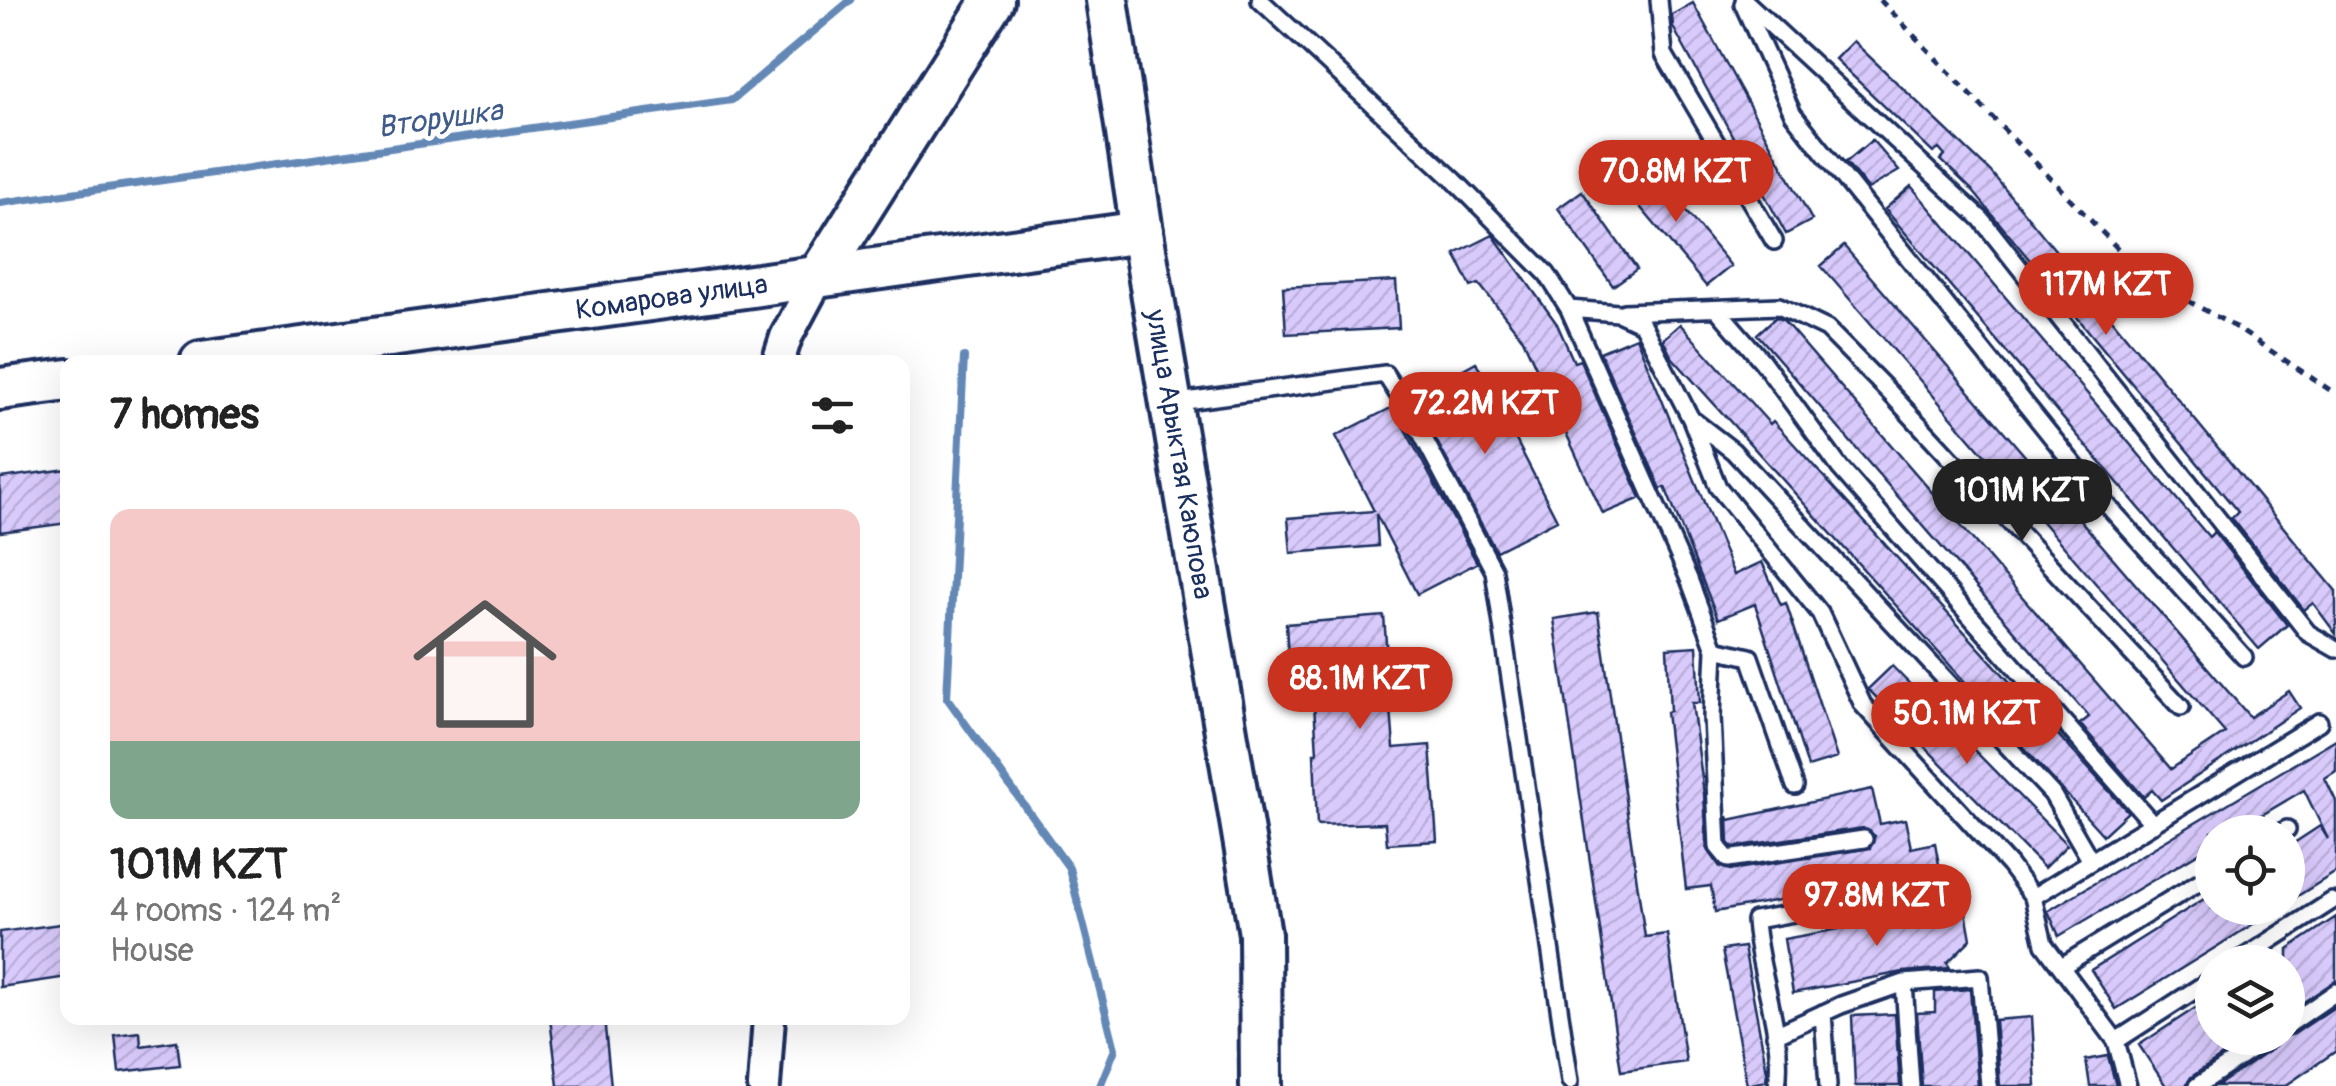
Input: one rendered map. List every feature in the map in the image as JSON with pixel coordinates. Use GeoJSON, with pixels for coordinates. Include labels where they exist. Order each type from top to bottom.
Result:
{"type":"FeatureCollection","features":[{"type":"Feature","properties":{"kind":"street"},"geometry":{"type":"LineString","coordinates":[[780,355],[818,278],[994,0]]}},
{"type":"Feature","properties":{"kind":"street","name":"улица Арыктая Каюпова"},"geometry":{"type":"LineString","coordinates":[[1107,0],[1260,934],[1260,1086]]}},
{"type":"Feature","properties":{"kind":"street","name":"Комарова улица"},"geometry":{"type":"LineString","coordinates":[[252,355],[1142,232]]}},
{"type":"Feature","properties":{"kind":"street"},"geometry":{"type":"LineString","coordinates":[[0,390],[60,381]]}},
{"type":"Feature","properties":{"kind":"street"},"geometry":{"type":"LineString","coordinates":[[764,1086],[768,1025]]}},
{"type":"Feature","properties":{"kind":"lane"},"geometry":{"type":"LineString","coordinates":[[1260,0],[1468,194],[1547,274],[1569,309],[1716,649],[1712,716],[1718,847],[1728,859],[1864,838]]}},
{"type":"Feature","properties":{"kind":"lane"},"geometry":{"type":"LineString","coordinates":[[1659,0],[1664,54],[1774,241]]}},
{"type":"Feature","properties":{"kind":"lane"},"geometry":{"type":"LineString","coordinates":[[1743,0],[1981,219],[2308,632],[2336,648]]}},
{"type":"Feature","properties":{"kind":"lane"},"geometry":{"type":"LineString","coordinates":[[1743,0],[1793,114],[2100,497],[2244,657]]}},
{"type":"Feature","properties":{"kind":"lane"},"geometry":{"type":"LineString","coordinates":[[1569,309],[1618,313],[1779,306],[1827,329],[2181,707]]}},
{"type":"Feature","properties":{"kind":"lane"},"geometry":{"type":"LineString","coordinates":[[1717,309],[1762,361],[1840,468],[2153,824]]}},
{"type":"Feature","properties":{"kind":"lane"},"geometry":{"type":"LineString","coordinates":[[1618,313],[1642,324],[1691,419],[1718,488],[1820,613],[1863,705],[2009,864],[2033,897],[2044,944],[2116,1041],[2128,1086]]}},
{"type":"Feature","properties":{"kind":"lane"},"geometry":{"type":"LineString","coordinates":[[1171,404],[1385,374],[1412,416],[1494,572],[1570,1081]]}},
{"type":"Feature","properties":{"kind":"lane"},"geometry":{"type":"LineString","coordinates":[[1691,419],[1733,451],[2052,794],[2091,861]]}},
{"type":"Feature","properties":{"kind":"lane"},"geometry":{"type":"LineString","coordinates":[[1716,649],[1750,658],[1794,786]]}},
{"type":"Feature","properties":{"kind":"lane"},"geometry":{"type":"LineString","coordinates":[[2033,897],[2319,722]]}},
{"type":"Feature","properties":{"kind":"lane"},"geometry":{"type":"LineString","coordinates":[[2062,966],[2195,884]]}},
{"type":"Feature","properties":{"kind":"lane"},"geometry":{"type":"LineString","coordinates":[[1777,1086],[1775,1035],[1757,954],[1755,920],[1940,888]]}},
{"type":"Feature","properties":{"kind":"lane"},"geometry":{"type":"LineString","coordinates":[[2264,945],[2332,901]]}},
{"type":"Feature","properties":{"kind":"lane"},"geometry":{"type":"LineString","coordinates":[[1775,1035],[1904,983],[1980,977],[1989,1086]]}},
{"type":"Feature","properties":{"kind":"lane"},"geometry":{"type":"LineString","coordinates":[[1904,983],[1911,1086]]}},
{"type":"Feature","properties":{"kind":"lane"},"geometry":{"type":"LineString","coordinates":[[2116,1041],[2195,990]]}},
{"type":"Feature","properties":{"kind":"lane"},"geometry":{"type":"LineString","coordinates":[[2305,1013],[2336,992]]}},
{"type":"Feature","properties":{"kind":"lane"},"geometry":{"type":"LineString","coordinates":[[1823,1013],[1828,1086]]}},
{"type":"Feature","properties":{"kind":"lane"},"geometry":{"type":"LineString","coordinates":[[2197,1086],[2244,1055]]}},
{"type":"Feature","properties":{"kind":"path"},"geometry":{"type":"LineString","coordinates":[[1880,0],[2145,277],[2235,327],[2336,394]]}},
{"type":"Feature","properties":{"kind":"building"},"geometry":{"type":"Polygon","coordinates":[[[1693,3],[1812,220],[1786,234],[1673,27],[1672,15],[1693,3]]]}},
{"type":"Feature","properties":{"kind":"building"},"geometry":{"type":"Polygon","coordinates":[[[1853,41],[1990,171],[2336,591],[2336,634],[2313,603],[2304,610],[2232,518],[2238,512],[1972,190],[1941,160],[1945,156],[1939,149],[1933,153],[1835,59],[1853,41]]]}},
{"type":"Feature","properties":{"kind":"building"},"geometry":{"type":"Polygon","coordinates":[[[1872,140],[1899,171],[1868,189],[1846,162],[1872,140]]]}},
{"type":"Feature","properties":{"kind":"building"},"geometry":{"type":"Polygon","coordinates":[[[1646,163],[1731,266],[1706,286],[1621,184],[1646,163]]]}},
{"type":"Feature","properties":{"kind":"building"},"geometry":{"type":"Polygon","coordinates":[[[1911,186],[2209,537],[2214,532],[2287,625],[2259,649],[1885,209],[1911,186]]]}},
{"type":"Feature","properties":{"kind":"building"},"geometry":{"type":"Polygon","coordinates":[[[1582,191],[1637,269],[1613,286],[1558,208],[1582,191]]]}},
{"type":"Feature","properties":{"kind":"building"},"geometry":{"type":"Polygon","coordinates":[[[1493,235],[1557,324],[1574,362],[1580,360],[1641,498],[1603,514],[1523,339],[1479,284],[1471,287],[1455,254],[1493,235]]]}},
{"type":"Feature","properties":{"kind":"building"},"geometry":{"type":"Polygon","coordinates":[[[1844,246],[2250,717],[2289,691],[2300,708],[2161,800],[2152,790],[2144,797],[2080,724],[2089,717],[1757,334],[1776,317],[1784,321],[2171,769],[2225,733],[1821,266],[1844,246]]]}},
{"type":"Feature","properties":{"kind":"building"},"geometry":{"type":"Polygon","coordinates":[[[1396,281],[1399,328],[1286,334],[1283,287],[1396,281]]]}},
{"type":"Feature","properties":{"kind":"building"},"geometry":{"type":"Polygon","coordinates":[[[1680,324],[2128,812],[2103,835],[1671,356],[1663,339],[1680,324]]]}},
{"type":"Feature","properties":{"kind":"building"},"geometry":{"type":"Polygon","coordinates":[[[1636,337],[1734,575],[1762,562],[1781,605],[1786,603],[1837,758],[1808,767],[1755,604],[1718,619],[1665,487],[1661,489],[1600,352],[1636,337]]]}},
{"type":"Feature","properties":{"kind":"building"},"geometry":{"type":"Polygon","coordinates":[[[1476,362],[1557,520],[1496,551],[1413,397],[1476,362]]]}},
{"type":"Feature","properties":{"kind":"building"},"geometry":{"type":"Polygon","coordinates":[[[1393,407],[1477,563],[1417,594],[1376,514],[1378,546],[1291,553],[1288,518],[1374,511],[1336,436],[1393,407]]]}},
{"type":"Feature","properties":{"kind":"building"},"geometry":{"type":"Polygon","coordinates":[[[60,470],[60,524],[0,532],[0,478],[60,470]]]}},
{"type":"Feature","properties":{"kind":"building"},"geometry":{"type":"Polygon","coordinates":[[[1598,612],[1645,937],[1667,934],[1686,1062],[1621,1071],[1554,619],[1598,612]]]}},
{"type":"Feature","properties":{"kind":"building"},"geometry":{"type":"Polygon","coordinates":[[[1384,616],[1394,748],[1430,745],[1437,841],[1387,844],[1385,823],[1317,825],[1313,687],[1290,689],[1286,624],[1384,616]]]}},
{"type":"Feature","properties":{"kind":"building"},"geometry":{"type":"Polygon","coordinates":[[[1697,646],[1700,703],[1692,703],[1707,848],[1720,867],[1730,870],[1870,848],[1875,836],[1863,828],[1733,847],[1729,843],[1728,816],[1729,820],[1872,789],[1880,824],[1905,819],[1911,848],[1935,843],[1940,870],[1715,912],[1711,886],[1686,889],[1666,712],[1670,711],[1667,648],[1697,646]]]}},
{"type":"Feature","properties":{"kind":"building"},"geometry":{"type":"Polygon","coordinates":[[[1892,666],[2067,845],[2044,868],[1868,689],[1892,666]]]}},
{"type":"Feature","properties":{"kind":"building"},"geometry":{"type":"Polygon","coordinates":[[[2336,739],[2336,771],[2325,778],[2336,801],[2336,872],[2305,891],[2305,836],[2320,826],[2328,839],[2304,790],[2262,815],[2209,815],[2336,739]]]}},
{"type":"Feature","properties":{"kind":"building"},"geometry":{"type":"Polygon","coordinates":[[[2195,823],[2195,855],[2059,936],[2048,911],[2195,823]]]}},
{"type":"Feature","properties":{"kind":"building"},"geometry":{"type":"Polygon","coordinates":[[[2195,905],[2195,925],[2252,925],[2219,945],[2195,945],[2195,960],[2116,1009],[2091,970],[2195,905]]]}},
{"type":"Feature","properties":{"kind":"building"},"geometry":{"type":"Polygon","coordinates":[[[1965,906],[1971,939],[1947,963],[1950,968],[1903,972],[1793,993],[1784,939],[1965,906]]]}},
{"type":"Feature","properties":{"kind":"building"},"geometry":{"type":"Polygon","coordinates":[[[2336,917],[2336,981],[2305,1001],[2305,945],[2294,945],[2336,917]]]}},
{"type":"Feature","properties":{"kind":"building"},"geometry":{"type":"Polygon","coordinates":[[[60,924],[60,978],[0,987],[0,932],[60,924]]]}},
{"type":"Feature","properties":{"kind":"building"},"geometry":{"type":"Polygon","coordinates":[[[1744,947],[1767,1071],[1766,1081],[1747,1085],[1722,950],[1744,947]]]}},
{"type":"Feature","properties":{"kind":"building"},"geometry":{"type":"Polygon","coordinates":[[[1970,989],[1978,1086],[1922,1086],[1917,1013],[1935,1012],[1935,992],[1970,989]]]}},
{"type":"Feature","properties":{"kind":"building"},"geometry":{"type":"Polygon","coordinates":[[[2336,1006],[2336,1051],[2285,1086],[2217,1086],[2263,1055],[2305,1055],[2305,1027],[2336,1006]]]}},
{"type":"Feature","properties":{"kind":"building"},"geometry":{"type":"Polygon","coordinates":[[[2195,1008],[2195,1055],[2224,1055],[2191,1077],[2186,1086],[2166,1086],[2139,1045],[2195,1008]]]}},
{"type":"Feature","properties":{"kind":"building"},"geometry":{"type":"Polygon","coordinates":[[[1895,1014],[1900,1086],[1855,1086],[1852,1016],[1895,1014]]]}},
{"type":"Feature","properties":{"kind":"building"},"geometry":{"type":"Polygon","coordinates":[[[2032,1017],[2036,1086],[2000,1086],[1995,1020],[2032,1017]]]}},
{"type":"Feature","properties":{"kind":"building"},"geometry":{"type":"Polygon","coordinates":[[[551,1025],[605,1025],[611,1086],[558,1086],[551,1025]]]}},
{"type":"Feature","properties":{"kind":"building"},"geometry":{"type":"Polygon","coordinates":[[[140,1032],[141,1046],[177,1041],[180,1065],[119,1072],[115,1035],[140,1032]]]}},
{"type":"Feature","properties":{"kind":"building"},"geometry":{"type":"Polygon","coordinates":[[[2108,1056],[2116,1086],[2090,1086],[2086,1060],[2108,1056]]]}},
{"type":"Feature","properties":{"kind":"waterway","name":"Вторушка"},"geometry":{"type":"LineString","coordinates":[[0,203],[732,100],[851,0]]}},
{"type":"Feature","properties":{"kind":"waterway"},"geometry":{"type":"LineString","coordinates":[[964,357],[947,698],[1069,868],[1115,1049],[1100,1086]]}}]}
